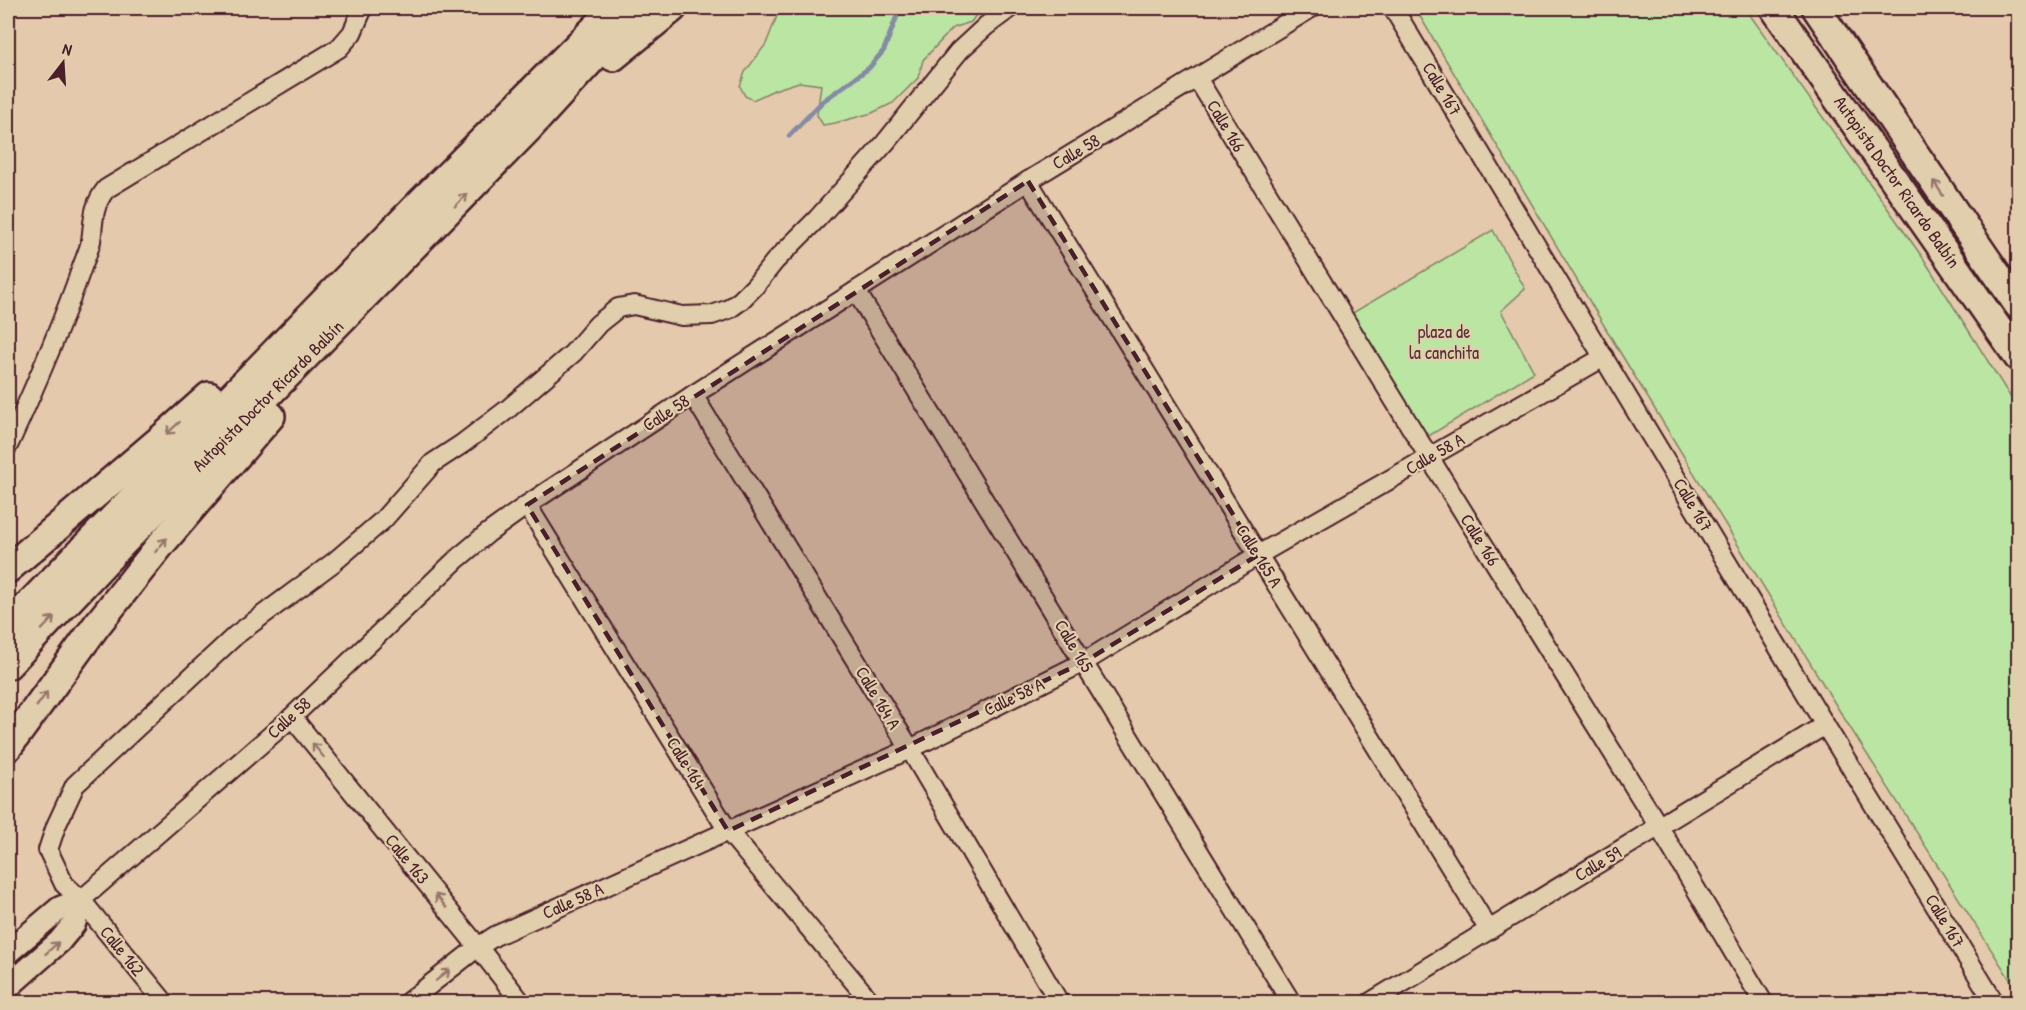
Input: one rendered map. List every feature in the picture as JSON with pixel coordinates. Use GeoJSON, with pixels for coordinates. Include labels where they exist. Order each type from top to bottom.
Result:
{"type":"FeatureCollection","features":[{"type":"Feature","properties":{"kind":"highway"},"geometry":{"type":"LineString","coordinates":[[520,120],[602,8]]}},
{"type":"Feature","properties":{"kind":"highway"},"geometry":{"type":"LineString","coordinates":[[520,120],[615,8]]}},
{"type":"Feature","properties":{"kind":"highway"},"geometry":{"type":"LineString","coordinates":[[520,120],[639,8]]}},
{"type":"Feature","properties":{"kind":"highway"},"geometry":{"type":"LineString","coordinates":[[520,120],[673,8]]}},
{"type":"Feature","properties":{"kind":"highway"},"geometry":{"type":"LineString","coordinates":[[1758,8],[1937,239]]}},
{"type":"Feature","properties":{"kind":"highway","name":"Autopista Doctor Ricardo Balbín"},"geometry":{"type":"LineString","coordinates":[[1774,8],[2019,357]]}},
{"type":"Feature","properties":{"kind":"highway","name":"Autopista Doctor Ricardo Balbín"},"geometry":{"type":"LineString","coordinates":[[1816,8],[2019,305]]}},
{"type":"Feature","properties":{"kind":"highway","name":"Autopista Doctor Ricardo Balbín"},"geometry":{"type":"LineString","coordinates":[[8,626],[418,205],[520,120]]}},
{"type":"Feature","properties":{"kind":"highway","name":"Autopista Doctor Ricardo Balbín"},"geometry":{"type":"LineString","coordinates":[[8,665],[135,531],[420,242],[520,120]]}},
{"type":"Feature","properties":{"kind":"highway"},"geometry":{"type":"LineString","coordinates":[[8,569],[163,437],[418,205]]}},
{"type":"Feature","properties":{"kind":"highway"},"geometry":{"type":"LineString","coordinates":[[1955,213],[2019,297]]}},
{"type":"Feature","properties":{"kind":"highway"},"geometry":{"type":"LineString","coordinates":[[8,747],[96,626],[162,543],[420,242]]}},
{"type":"Feature","properties":{"kind":"highway"},"geometry":{"type":"LineString","coordinates":[[1963,275],[2019,367]]}},
{"type":"Feature","properties":{"kind":"main road"},"geometry":{"type":"LineString","coordinates":[[8,952],[60,908],[81,900]]}},
{"type":"Feature","properties":{"kind":"main road"},"geometry":{"type":"LineString","coordinates":[[8,987],[59,942],[74,924],[81,900]]}},
{"type":"Feature","properties":{"kind":"street"},"geometry":{"type":"LineString","coordinates":[[8,446],[46,364],[90,243],[98,200],[106,189],[339,48],[351,33],[363,8]]}},
{"type":"Feature","properties":{"kind":"street","name":"Calle 162"},"geometry":{"type":"LineString","coordinates":[[164,1002],[81,900],[64,884],[48,850],[56,826],[75,785],[236,635],[334,562],[383,520],[433,463],[508,409],[573,353],[598,324],[618,308],[634,305],[682,316],[712,315],[729,309],[740,301],[885,143],[959,51],[1010,8]]}},
{"type":"Feature","properties":{"kind":"street","name":"Calle 58"},"geometry":{"type":"LineString","coordinates":[[81,900],[292,717],[457,559],[488,533],[693,395],[1028,181],[1311,8]]}},
{"type":"Feature","properties":{"kind":"street","name":"Calle 167"},"geometry":{"type":"LineString","coordinates":[[1393,8],[1994,1002]]}},
{"type":"Feature","properties":{"kind":"street","name":"Calle 166"},"geometry":{"type":"LineString","coordinates":[[1197,78],[1659,827],[1763,1002]]}},
{"type":"Feature","properties":{"kind":"street","name":"Calle 165 A"},"geometry":{"type":"LineString","coordinates":[[1028,181],[1490,930]]}},
{"type":"Feature","properties":{"kind":"street","name":"Calle 165"},"geometry":{"type":"LineString","coordinates":[[856,291],[1291,1002]]}},
{"type":"Feature","properties":{"kind":"street","name":"Calle 58 A"},"geometry":{"type":"LineString","coordinates":[[408,1002],[495,936],[910,749],[1084,662],[1258,555],[1604,357]]}},
{"type":"Feature","properties":{"kind":"street","name":"Calle 164 A"},"geometry":{"type":"LineString","coordinates":[[693,395],[910,749],[1059,1002]]}},
{"type":"Feature","properties":{"kind":"street","name":"Calle 164"},"geometry":{"type":"LineString","coordinates":[[527,505],[728,831],[871,1002]]}},
{"type":"Feature","properties":{"kind":"street","name":"Calle 163"},"geometry":{"type":"LineString","coordinates":[[292,717],[521,1002]]}},
{"type":"Feature","properties":{"kind":"street","name":"Calle 59"},"geometry":{"type":"LineString","coordinates":[[1371,1002],[1825,725]]}},
{"type":"Feature","properties":{"kind":"highlighted area"},"geometry":{"type":"Polygon","coordinates":[[[1028,181],[1258,555],[1084,662],[728,831],[527,505],[1028,181]]]}},
{"type":"Feature","properties":{"kind":"green space"},"geometry":{"type":"Polygon","coordinates":[[[783,8],[981,8],[971,22],[953,28],[923,60],[918,78],[893,103],[872,113],[823,125],[817,115],[821,85],[799,82],[753,100],[745,96],[740,86],[745,72],[766,44],[779,11],[783,8]]]}},
{"type":"Feature","properties":{"kind":"green space"},"geometry":{"type":"Polygon","coordinates":[[[1415,8],[1745,8],[1923,258],[2018,409],[2018,992],[1839,710],[1618,349],[1415,8]]]}},
{"type":"Feature","properties":{"kind":"green space","name":"plaza de la canchita"},"geometry":{"type":"Polygon","coordinates":[[[1493,230],[1525,289],[1501,311],[1534,372],[1427,437],[1351,314],[1493,230]]]}},
{"type":"Feature","properties":{"kind":"waterway"},"geometry":{"type":"LineString","coordinates":[[789,136],[823,101],[869,68],[884,50],[900,8]]}}]}
